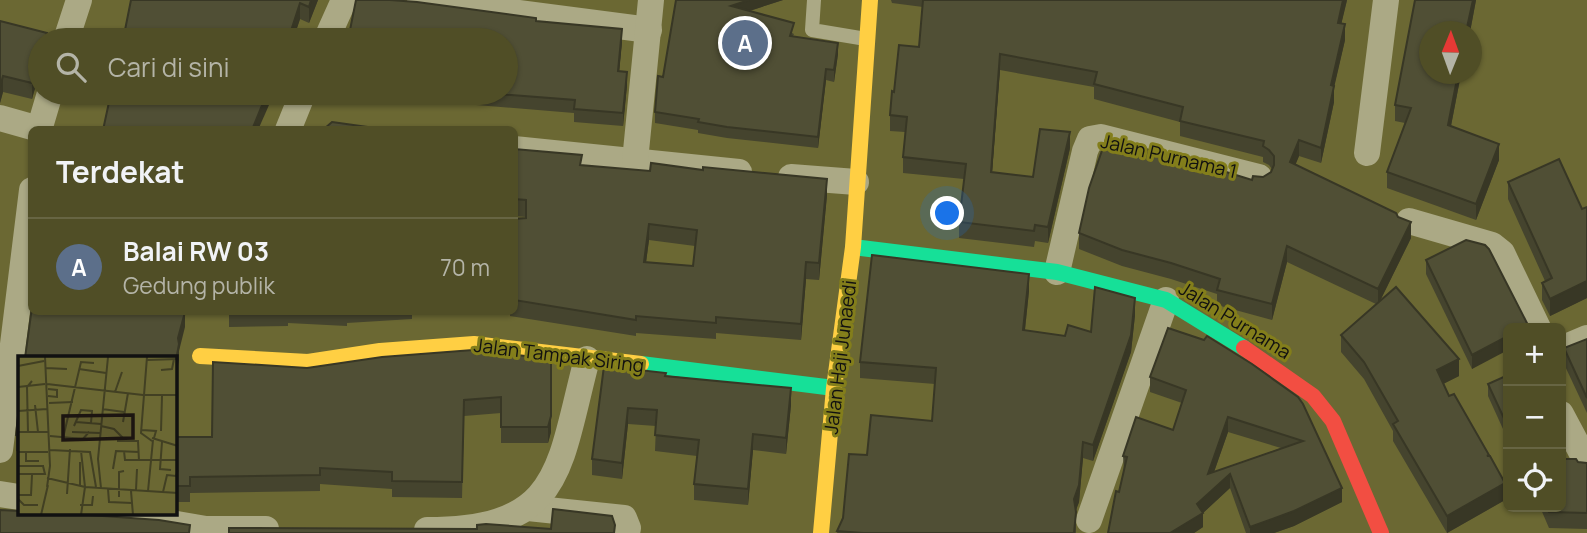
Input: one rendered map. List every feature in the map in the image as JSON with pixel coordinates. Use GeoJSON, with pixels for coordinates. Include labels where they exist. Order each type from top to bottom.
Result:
{"type":"FeatureCollection","features":[{"type":"Feature","properties":{"kind":"street"},"geometry":{"type":"LineString","coordinates":[[70,28],[79,0]]}},
{"type":"Feature","properties":{"kind":"street"},"geometry":{"type":"LineString","coordinates":[[331,28],[344,0]]}},
{"type":"Feature","properties":{"kind":"street"},"geometry":{"type":"LineString","coordinates":[[420,0],[649,30]]}},
{"type":"Feature","properties":{"kind":"street"},"geometry":{"type":"LineString","coordinates":[[635,161],[651,0]]}},
{"type":"Feature","properties":{"kind":"street","name":"Jalan Haji Junaedi"},"geometry":{"type":"LineString","coordinates":[[821,533],[834,388],[853,247],[870,0]]}},
{"type":"Feature","properties":{"kind":"street"},"geometry":{"type":"LineString","coordinates":[[1367,153],[1386,0]]}},
{"type":"Feature","properties":{"kind":"street"},"geometry":{"type":"LineString","coordinates":[[40,126],[46,105]]}},
{"type":"Feature","properties":{"kind":"street"},"geometry":{"type":"LineString","coordinates":[[289,126],[298,105]]}},
{"type":"Feature","properties":{"kind":"street"},"geometry":{"type":"LineString","coordinates":[[0,118],[28,126]]}},
{"type":"Feature","properties":{"kind":"street","name":"Jalan Purnama 1"},"geometry":{"type":"LineString","coordinates":[[1057,272],[1090,139],[1101,137],[1259,177]]}},
{"type":"Feature","properties":{"kind":"street"},"geometry":{"type":"LineString","coordinates":[[518,149],[809,179],[856,181]]}},
{"type":"Feature","properties":{"kind":"street"},"geometry":{"type":"LineString","coordinates":[[1409,221],[1492,246],[1502,253],[1536,323]]}},
{"type":"Feature","properties":{"kind":"street"},"geometry":{"type":"LineString","coordinates":[[0,450],[28,222]]}},
{"type":"Feature","properties":{"kind":"street","name":"Jalan Purnama"},"geometry":{"type":"LineString","coordinates":[[853,247],[1057,272],[1166,300],[1264,360],[1312,396],[1333,422],[1381,533]]}},
{"type":"Feature","properties":{"kind":"street"},"geometry":{"type":"LineString","coordinates":[[1089,520],[1166,300]]}},
{"type":"Feature","properties":{"kind":"street"},"geometry":{"type":"LineString","coordinates":[[1566,347],[1587,338]]}},
{"type":"Feature","properties":{"kind":"street","name":"Jalan Tampak Siring"},"geometry":{"type":"LineString","coordinates":[[200,356],[309,362],[380,351],[474,344],[834,388]]}},
{"type":"Feature","properties":{"kind":"street"},"geometry":{"type":"LineString","coordinates":[[401,530],[457,530],[478,527],[500,522],[528,508],[544,491],[558,468],[587,359]]}},
{"type":"Feature","properties":{"kind":"street"},"geometry":{"type":"LineString","coordinates":[[1566,423],[1587,463]]}},
{"type":"Feature","properties":{"kind":"street"},"geometry":{"type":"LineString","coordinates":[[0,494],[18,497]]}},
{"type":"Feature","properties":{"kind":"street"},"geometry":{"type":"LineString","coordinates":[[528,508],[624,518],[627,533]]}},
{"type":"Feature","properties":{"kind":"street"},"geometry":{"type":"LineString","coordinates":[[128,516],[206,531],[289,529]]}},
{"type":"Feature","properties":{"kind":"lane"},"geometry":{"type":"LineString","coordinates":[[814,0],[812,30],[866,39]]}},
{"type":"Feature","properties":{"kind":"building"},"geometry":{"type":"Polygon","coordinates":[[[131,0],[311,0],[309,7],[300,3],[292,28],[125,28],[131,0]]]}},
{"type":"Feature","properties":{"kind":"building"},"geometry":{"type":"Polygon","coordinates":[[[356,0],[390,0],[536,18],[536,21],[622,29],[618,71],[627,72],[623,113],[574,109],[575,100],[518,96],[518,28],[350,28],[356,0]]]}},
{"type":"Feature","properties":{"kind":"building"},"geometry":{"type":"Polygon","coordinates":[[[676,0],[749,0],[731,6],[794,23],[790,36],[838,43],[834,70],[826,69],[818,137],[727,127],[698,122],[699,119],[655,112],[658,76],[663,77],[676,0]]]}},
{"type":"Feature","properties":{"kind":"building"},"geometry":{"type":"Polygon","coordinates":[[[923,0],[1343,0],[1338,23],[1345,24],[1331,85],[1334,86],[1321,148],[1299,140],[1290,162],[1411,222],[1378,289],[1287,246],[1272,304],[1217,290],[1220,279],[1122,250],[1079,233],[1089,188],[1106,139],[1252,180],[1253,176],[1263,177],[1271,172],[1274,156],[1263,146],[1264,141],[1180,121],[1183,107],[1094,84],[1097,72],[1000,54],[991,172],[1033,177],[1040,129],[1070,132],[1048,227],[1035,225],[1034,231],[959,222],[966,164],[903,157],[907,117],[890,115],[899,45],[919,47],[923,0]]]}},
{"type":"Feature","properties":{"kind":"building"},"geometry":{"type":"Polygon","coordinates":[[[1415,0],[1473,0],[1468,21],[1419,21],[1419,84],[1456,84],[1448,125],[1499,144],[1476,204],[1387,172],[1411,108],[1395,105],[1415,0]]]}},
{"type":"Feature","properties":{"kind":"building"},"geometry":{"type":"Polygon","coordinates":[[[0,21],[28,28],[28,82],[3,76],[0,87],[0,21]]]}},
{"type":"Feature","properties":{"kind":"building"},"geometry":{"type":"Polygon","coordinates":[[[108,105],[262,105],[254,126],[104,126],[108,105]]]}},
{"type":"Feature","properties":{"kind":"building"},"geometry":{"type":"Polygon","coordinates":[[[332,122],[361,126],[327,126],[332,122]]]}},
{"type":"Feature","properties":{"kind":"building"},"geometry":{"type":"Polygon","coordinates":[[[518,149],[582,155],[580,165],[650,171],[651,163],[703,170],[703,167],[827,179],[819,263],[806,262],[801,324],[716,317],[716,323],[636,316],[636,320],[518,301],[518,219],[526,218],[526,200],[518,199],[518,149]],[[649,224],[644,262],[693,266],[697,230],[649,224]]]}},
{"type":"Feature","properties":{"kind":"building"},"geometry":{"type":"Polygon","coordinates":[[[1559,159],[1582,209],[1587,207],[1587,281],[1550,299],[1542,283],[1552,278],[1508,182],[1559,159]]]}},
{"type":"Feature","properties":{"kind":"building"},"geometry":{"type":"Polygon","coordinates":[[[1466,240],[1485,245],[1527,323],[1503,323],[1503,339],[1472,355],[1426,260],[1466,240]]]}},
{"type":"Feature","properties":{"kind":"building"},"geometry":{"type":"Polygon","coordinates":[[[872,255],[1029,274],[1023,330],[1065,336],[1068,325],[1091,332],[1095,287],[1135,298],[1131,335],[1093,445],[1083,442],[1079,485],[1074,499],[1074,533],[837,531],[843,518],[849,454],[867,455],[871,415],[932,421],[936,368],[860,362],[872,255]]]}},
{"type":"Feature","properties":{"kind":"building"},"geometry":{"type":"Polygon","coordinates":[[[1396,287],[1459,359],[1437,370],[1449,396],[1454,394],[1489,455],[1487,456],[1490,456],[1503,484],[1447,516],[1393,424],[1398,421],[1364,362],[1341,335],[1396,287]]]}},
{"type":"Feature","properties":{"kind":"building"},"geometry":{"type":"Polygon","coordinates":[[[31,315],[184,315],[177,356],[25,356],[31,315]]]}},
{"type":"Feature","properties":{"kind":"building"},"geometry":{"type":"Polygon","coordinates":[[[1168,328],[1204,340],[1207,336],[1298,397],[1342,488],[1294,511],[1250,527],[1230,474],[1197,504],[1203,513],[1170,533],[1108,533],[1116,491],[1119,492],[1127,457],[1123,456],[1136,417],[1173,430],[1186,390],[1150,377],[1168,328]],[[1228,417],[1208,474],[1303,441],[1228,417]]]}},
{"type":"Feature","properties":{"kind":"building"},"geometry":{"type":"Polygon","coordinates":[[[1587,339],[1587,398],[1566,352],[1566,347],[1587,339]]]}},
{"type":"Feature","properties":{"kind":"building"},"geometry":{"type":"Polygon","coordinates":[[[473,350],[551,359],[551,416],[548,427],[501,427],[501,397],[464,400],[462,482],[392,481],[392,472],[320,468],[320,475],[190,477],[190,486],[177,486],[177,437],[212,437],[213,362],[307,368],[382,357],[473,350]]]}},
{"type":"Feature","properties":{"kind":"building"},"geometry":{"type":"Polygon","coordinates":[[[604,366],[666,373],[665,376],[791,388],[786,438],[753,434],[748,489],[694,484],[699,440],[655,435],[657,410],[628,408],[622,463],[592,459],[604,366]]]}},
{"type":"Feature","properties":{"kind":"building"},"geometry":{"type":"Polygon","coordinates":[[[1503,377],[1503,416],[1488,384],[1503,377]]]}},
{"type":"Feature","properties":{"kind":"building"},"geometry":{"type":"Polygon","coordinates":[[[1566,459],[1587,463],[1587,513],[1549,512],[1566,512],[1566,459]]]}},
{"type":"Feature","properties":{"kind":"building"},"geometry":{"type":"Polygon","coordinates":[[[553,509],[612,516],[614,533],[229,533],[229,528],[477,529],[477,525],[486,524],[551,529],[553,509]]]}},
{"type":"Feature","properties":{"kind":"building"},"geometry":{"type":"Polygon","coordinates":[[[0,510],[18,511],[18,516],[103,516],[190,525],[189,533],[0,533],[0,510]]]}},
{"type":"Feature","properties":{"kind":"traffic: fast"},"geometry":{"type":"LineString","coordinates":[[853,247],[1057,272],[1166,300],[1244,348]]}},
{"type":"Feature","properties":{"kind":"traffic: fast"},"geometry":{"type":"LineString","coordinates":[[641,364],[834,388]]}},
{"type":"Feature","properties":{"kind":"traffic: slow"},"geometry":{"type":"LineString","coordinates":[[821,533],[834,388],[853,247],[870,0]]}},
{"type":"Feature","properties":{"kind":"traffic: slow"},"geometry":{"type":"LineString","coordinates":[[200,356],[308,362],[380,351],[474,344],[641,364]]}},
{"type":"Feature","properties":{"kind":"traffic: jam"},"geometry":{"type":"LineString","coordinates":[[1244,348],[1313,396],[1333,421],[1381,533]]}},
{"type":"Feature","properties":{"kind":"place","name":"Balai RW 03"},"geometry":{"type":"Point","coordinates":[745,43]}}]}
